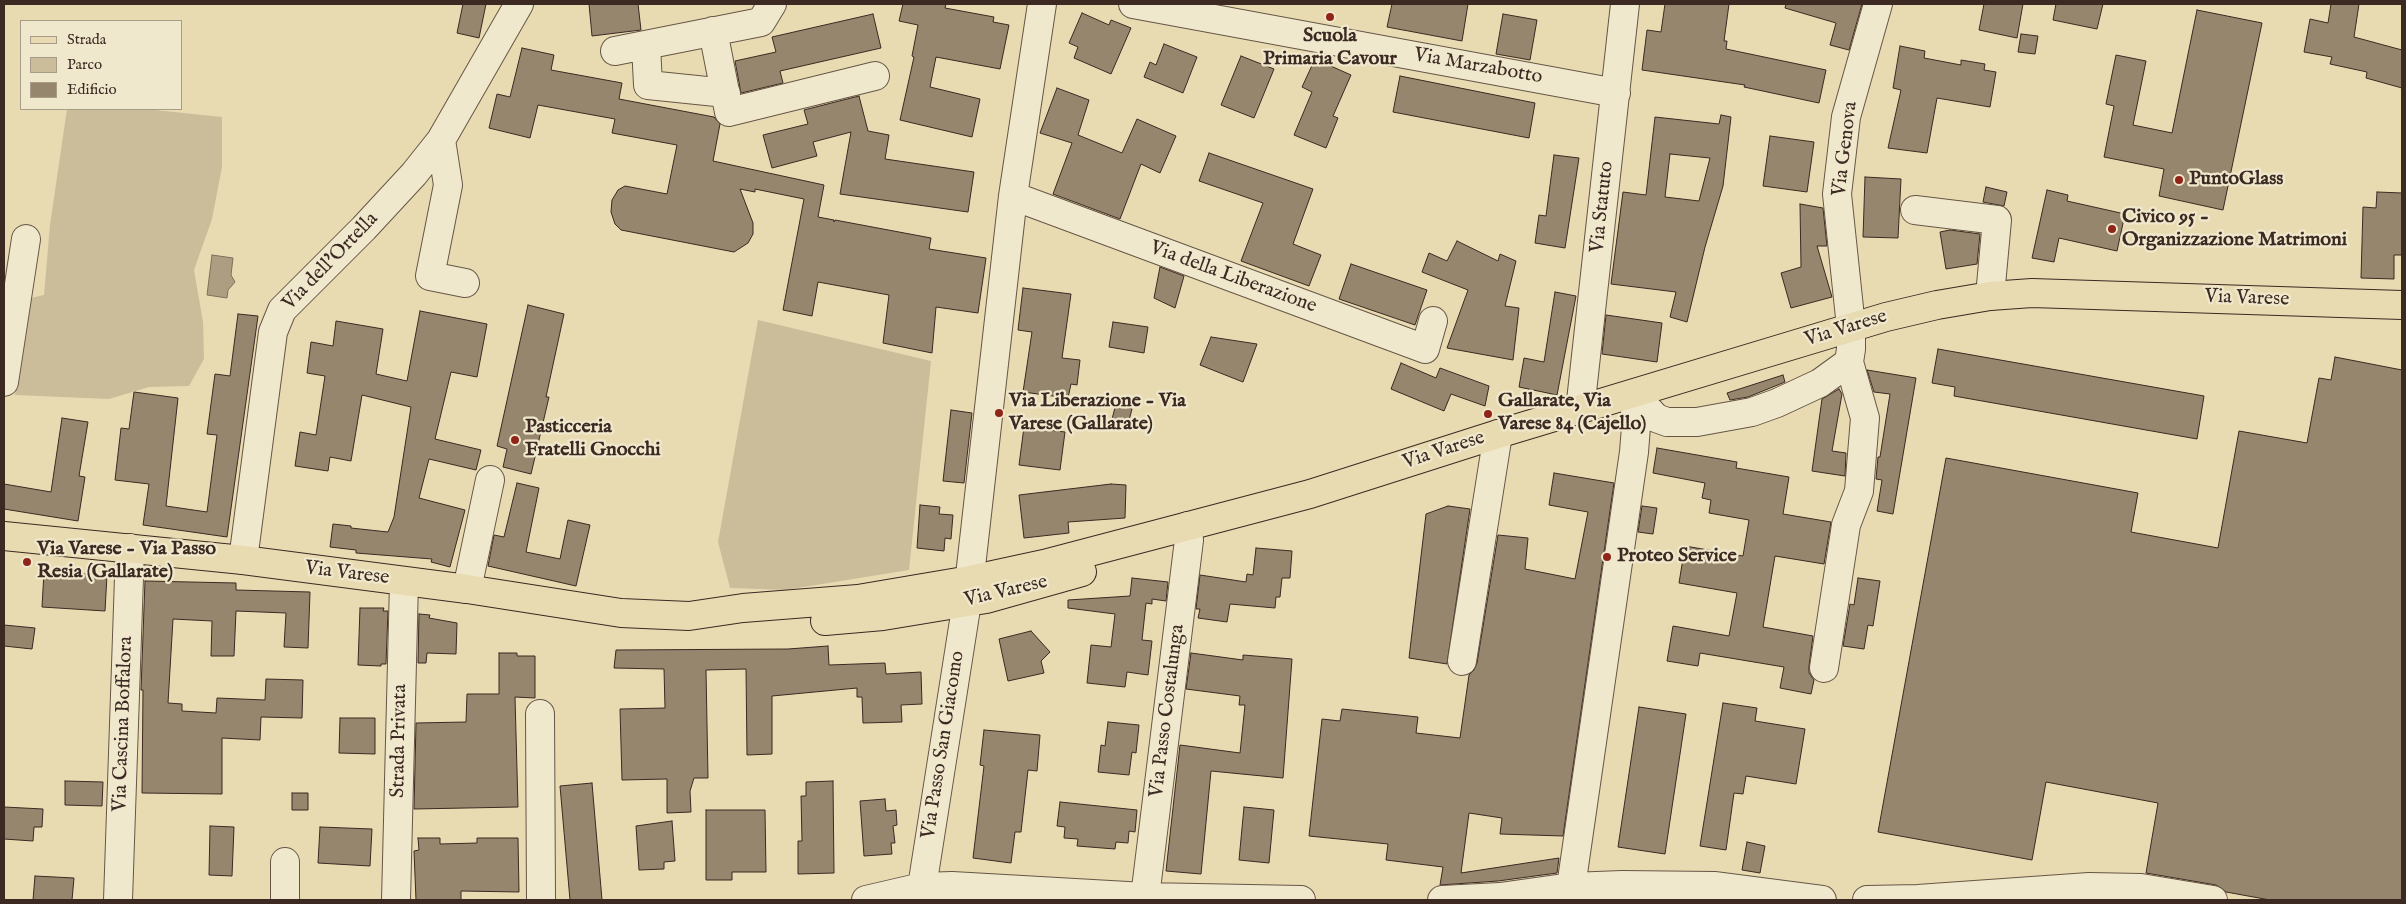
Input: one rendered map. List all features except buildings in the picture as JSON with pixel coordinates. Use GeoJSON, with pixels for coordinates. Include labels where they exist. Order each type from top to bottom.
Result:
{"type":"FeatureCollection","features":[{"type":"Feature","properties":{"kind":"main road","name":"Via Varese"},"geometry":{"type":"LineString","coordinates":[[4,536],[243,560],[467,589],[621,613],[689,616],[743,608],[968,591],[1036,566],[1188,533],[1498,434],[1920,308],[1990,296],[2055,293],[2402,305]]}},
{"type":"Feature","properties":{"kind":"street","name":"Via dell'Ortella"},"geometry":{"type":"LineString","coordinates":[[243,560],[273,332],[282,310],[364,228],[414,174],[441,140],[519,4]]}},
{"type":"Feature","properties":{"kind":"street"},"geometry":{"type":"LineString","coordinates":[[616,51],[762,22],[772,4]]}},
{"type":"Feature","properties":{"kind":"street"},"geometry":{"type":"LineString","coordinates":[[968,591],[1013,196],[1042,4]]}},
{"type":"Feature","properties":{"kind":"street","name":"Via Marzabotto"},"geometry":{"type":"LineString","coordinates":[[1133,4],[1616,93]]}},
{"type":"Feature","properties":{"kind":"street","name":"Via Statuto"},"geometry":{"type":"LineString","coordinates":[[1580,410],[1625,4]]}},
{"type":"Feature","properties":{"kind":"street","name":"Via Genova"},"geometry":{"type":"LineString","coordinates":[[1824,668],[1846,525],[1859,491],[1864,418],[1849,362],[1851,328],[1837,194],[1846,118],[1878,4]]}},
{"type":"Feature","properties":{"kind":"street"},"geometry":{"type":"LineString","coordinates":[[713,31],[729,112],[875,76]]}},
{"type":"Feature","properties":{"kind":"street"},"geometry":{"type":"LineString","coordinates":[[646,45],[648,84],[726,93]]}},
{"type":"Feature","properties":{"kind":"street"},"geometry":{"type":"LineString","coordinates":[[441,140],[448,185],[430,276],[465,283]]}},
{"type":"Feature","properties":{"kind":"street","name":"Via della Liberazione"},"geometry":{"type":"LineString","coordinates":[[1013,196],[1425,349],[1433,321]]}},
{"type":"Feature","properties":{"kind":"street"},"geometry":{"type":"LineString","coordinates":[[1915,210],[1997,220],[1990,296]]}},
{"type":"Feature","properties":{"kind":"street"},"geometry":{"type":"LineString","coordinates":[[4,382],[26,239]]}},
{"type":"Feature","properties":{"kind":"street"},"geometry":{"type":"LineString","coordinates":[[1634,394],[1656,418],[1667,422],[1697,422],[1752,412],[1777,404],[1827,378],[1849,362]]}},
{"type":"Feature","properties":{"kind":"street"},"geometry":{"type":"LineString","coordinates":[[1571,887],[1634,452],[1636,427],[1634,394]]}},
{"type":"Feature","properties":{"kind":"street"},"geometry":{"type":"LineString","coordinates":[[1462,661],[1498,434]]}},
{"type":"Feature","properties":{"kind":"street"},"geometry":{"type":"LineString","coordinates":[[467,589],[490,480]]}},
{"type":"Feature","properties":{"kind":"street","name":"Via Passo Costalunga"},"geometry":{"type":"LineString","coordinates":[[1146,897],[1188,533]]}},
{"type":"Feature","properties":{"kind":"street","name":"Via Cascina Boffalora"},"geometry":{"type":"LineString","coordinates":[[118,900],[130,548]]}},
{"type":"Feature","properties":{"kind":"street","name":"Strada Privata"},"geometry":{"type":"LineString","coordinates":[[396,900],[404,582]]}},
{"type":"Feature","properties":{"kind":"street","name":"Via Passo San Giacomo"},"geometry":{"type":"LineString","coordinates":[[922,887],[968,591]]}},
{"type":"Feature","properties":{"kind":"street"},"geometry":{"type":"LineString","coordinates":[[540,714],[541,900]]}},
{"type":"Feature","properties":{"kind":"street"},"geometry":{"type":"LineString","coordinates":[[285,900],[286,862]]}},
{"type":"Feature","properties":{"kind":"street"},"geometry":{"type":"LineString","coordinates":[[866,900],[922,887],[952,886],[1146,897],[1301,900]]}},
{"type":"Feature","properties":{"kind":"street"},"geometry":{"type":"LineString","coordinates":[[1442,900],[1500,897],[1571,887],[1714,886],[1822,900]]}},
{"type":"Feature","properties":{"kind":"street"},"geometry":{"type":"LineString","coordinates":[[1867,900],[1918,899],[2089,887],[2141,888],[2213,900]]}},
{"type":"Feature","properties":{"kind":"green space"},"geometry":{"type":"Polygon","coordinates":[[[67,110],[155,110],[222,117],[222,167],[212,219],[194,270],[203,322],[204,359],[189,386],[149,387],[109,399],[15,395],[26,299],[44,295],[50,225],[67,110]]]}},
{"type":"Feature","properties":{"kind":"green space"},"geometry":{"type":"Polygon","coordinates":[[[758,320],[931,361],[909,570],[785,590],[730,588],[718,542],[758,320]]]}},
{"type":"Feature","properties":{"kind":"shaded area"},"geometry":{"type":"Polygon","coordinates":[[[212,255],[233,258],[231,275],[235,282],[228,290],[227,298],[207,295],[212,255]]]}},
{"type":"Feature","properties":{"kind":"place","name":"Scuola Primaria Cavour"},"geometry":{"type":"Point","coordinates":[1330,17]}},
{"type":"Feature","properties":{"kind":"place","name":"PuntoGlass"},"geometry":{"type":"Point","coordinates":[2179,180]}},
{"type":"Feature","properties":{"kind":"place","name":"Civico 95 - Organizzazione Matrimoni"},"geometry":{"type":"Point","coordinates":[2112,229]}},
{"type":"Feature","properties":{"kind":"place","name":"Via Liberazione - Via Varese (Gallarate)"},"geometry":{"type":"Point","coordinates":[999,413]}},
{"type":"Feature","properties":{"kind":"place","name":"Gallarate, Via Varese 84 (Cajello)"},"geometry":{"type":"Point","coordinates":[1488,414]}},
{"type":"Feature","properties":{"kind":"place","name":"Pasticceria Fratelli Gnocchi"},"geometry":{"type":"Point","coordinates":[515,440]}},
{"type":"Feature","properties":{"kind":"place","name":"Proteo Service"},"geometry":{"type":"Point","coordinates":[1607,557]}},
{"type":"Feature","properties":{"kind":"place","name":"Via Varese - Via Passo Resia (Gallarate)"},"geometry":{"type":"Point","coordinates":[27,562]}}]}
